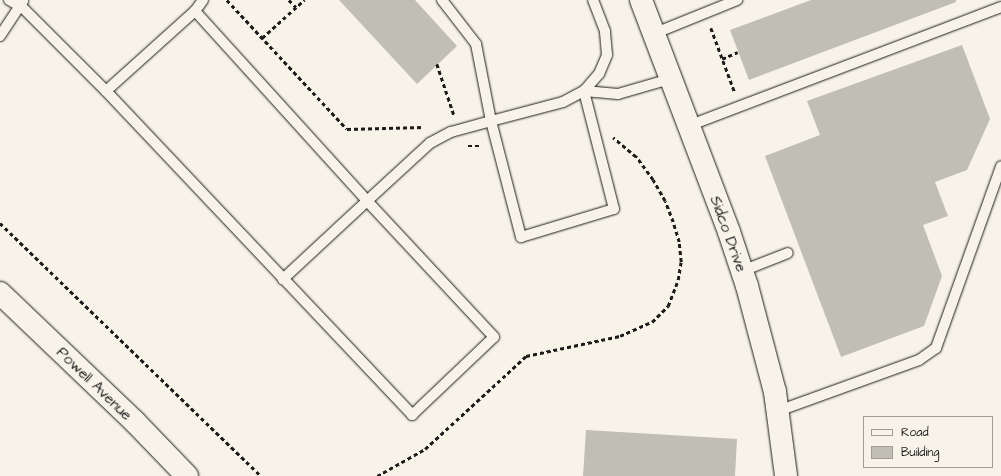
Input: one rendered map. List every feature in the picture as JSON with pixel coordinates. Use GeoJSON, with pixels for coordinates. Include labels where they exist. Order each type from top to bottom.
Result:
{"type":"FeatureCollection","features":[{"type":"Feature","properties":{"kind":"street","name":"Sidco Drive"},"geometry":{"type":"LineString","coordinates":[[641,0],[742,271],[766,355],[778,411],[786,476]]}},
{"type":"Feature","properties":{"kind":"street","name":"Powell Avenue"},"geometry":{"type":"LineString","coordinates":[[0,293],[135,422],[187,476]]}},
{"type":"Feature","properties":{"kind":"lane"},"geometry":{"type":"LineString","coordinates":[[9,0],[22,4],[412,415],[494,337],[367,201],[195,11]]}},
{"type":"Feature","properties":{"kind":"lane"},"geometry":{"type":"LineString","coordinates":[[106,91],[195,11],[203,0]]}},
{"type":"Feature","properties":{"kind":"lane"},"geometry":{"type":"LineString","coordinates":[[442,0],[476,44],[491,121],[521,237],[614,209],[584,91]]}},
{"type":"Feature","properties":{"kind":"lane"},"geometry":{"type":"LineString","coordinates":[[283,279],[430,143],[451,132],[563,102],[584,91],[600,74],[607,55],[605,31],[594,0]]}},
{"type":"Feature","properties":{"kind":"lane"},"geometry":{"type":"LineString","coordinates":[[654,34],[737,0]]}},
{"type":"Feature","properties":{"kind":"lane"},"geometry":{"type":"LineString","coordinates":[[0,36],[22,4]]}},
{"type":"Feature","properties":{"kind":"lane"},"geometry":{"type":"LineString","coordinates":[[688,126],[1001,7]]}},
{"type":"Feature","properties":{"kind":"lane"},"geometry":{"type":"LineString","coordinates":[[584,91],[618,94],[670,79]]}},
{"type":"Feature","properties":{"kind":"lane"},"geometry":{"type":"LineString","coordinates":[[778,411],[919,360],[936,348],[1001,166]]}},
{"type":"Feature","properties":{"kind":"lane"},"geometry":{"type":"LineString","coordinates":[[742,271],[788,253]]}},
{"type":"Feature","properties":{"kind":"path"},"geometry":{"type":"LineString","coordinates":[[227,0],[347,129],[428,127]]}},
{"type":"Feature","properties":{"kind":"path"},"geometry":{"type":"LineString","coordinates":[[289,0],[296,8]]}},
{"type":"Feature","properties":{"kind":"path"},"geometry":{"type":"LineString","coordinates":[[262,38],[304,0]]}},
{"type":"Feature","properties":{"kind":"path"},"geometry":{"type":"LineString","coordinates":[[705,13],[740,106]]}},
{"type":"Feature","properties":{"kind":"path"},"geometry":{"type":"LineString","coordinates":[[722,59],[738,52]]}},
{"type":"Feature","properties":{"kind":"path"},"geometry":{"type":"LineString","coordinates":[[377,476],[425,449],[526,356],[620,336],[652,322],[668,306],[678,280],[681,262],[679,242],[665,201],[636,157],[620,143],[609,136],[596,137]]}},
{"type":"Feature","properties":{"kind":"path"},"geometry":{"type":"LineString","coordinates":[[0,223],[261,476]]}},
{"type":"Feature","properties":{"kind":"building"},"geometry":{"type":"Polygon","coordinates":[[[339,0],[415,0],[457,46],[417,84],[339,0]]]}},
{"type":"Feature","properties":{"kind":"building"},"geometry":{"type":"Polygon","coordinates":[[[811,0],[956,0],[956,2],[749,80],[730,30],[811,0]]]}},
{"type":"Feature","properties":{"kind":"building"},"geometry":{"type":"Polygon","coordinates":[[[962,45],[990,119],[967,170],[935,182],[948,216],[923,225],[942,276],[924,326],[841,357],[765,156],[820,135],[807,101],[962,45]]]}},
{"type":"Feature","properties":{"kind":"building"},"geometry":{"type":"Polygon","coordinates":[[[586,430],[737,439],[735,476],[583,476],[586,430]]]}}]}
